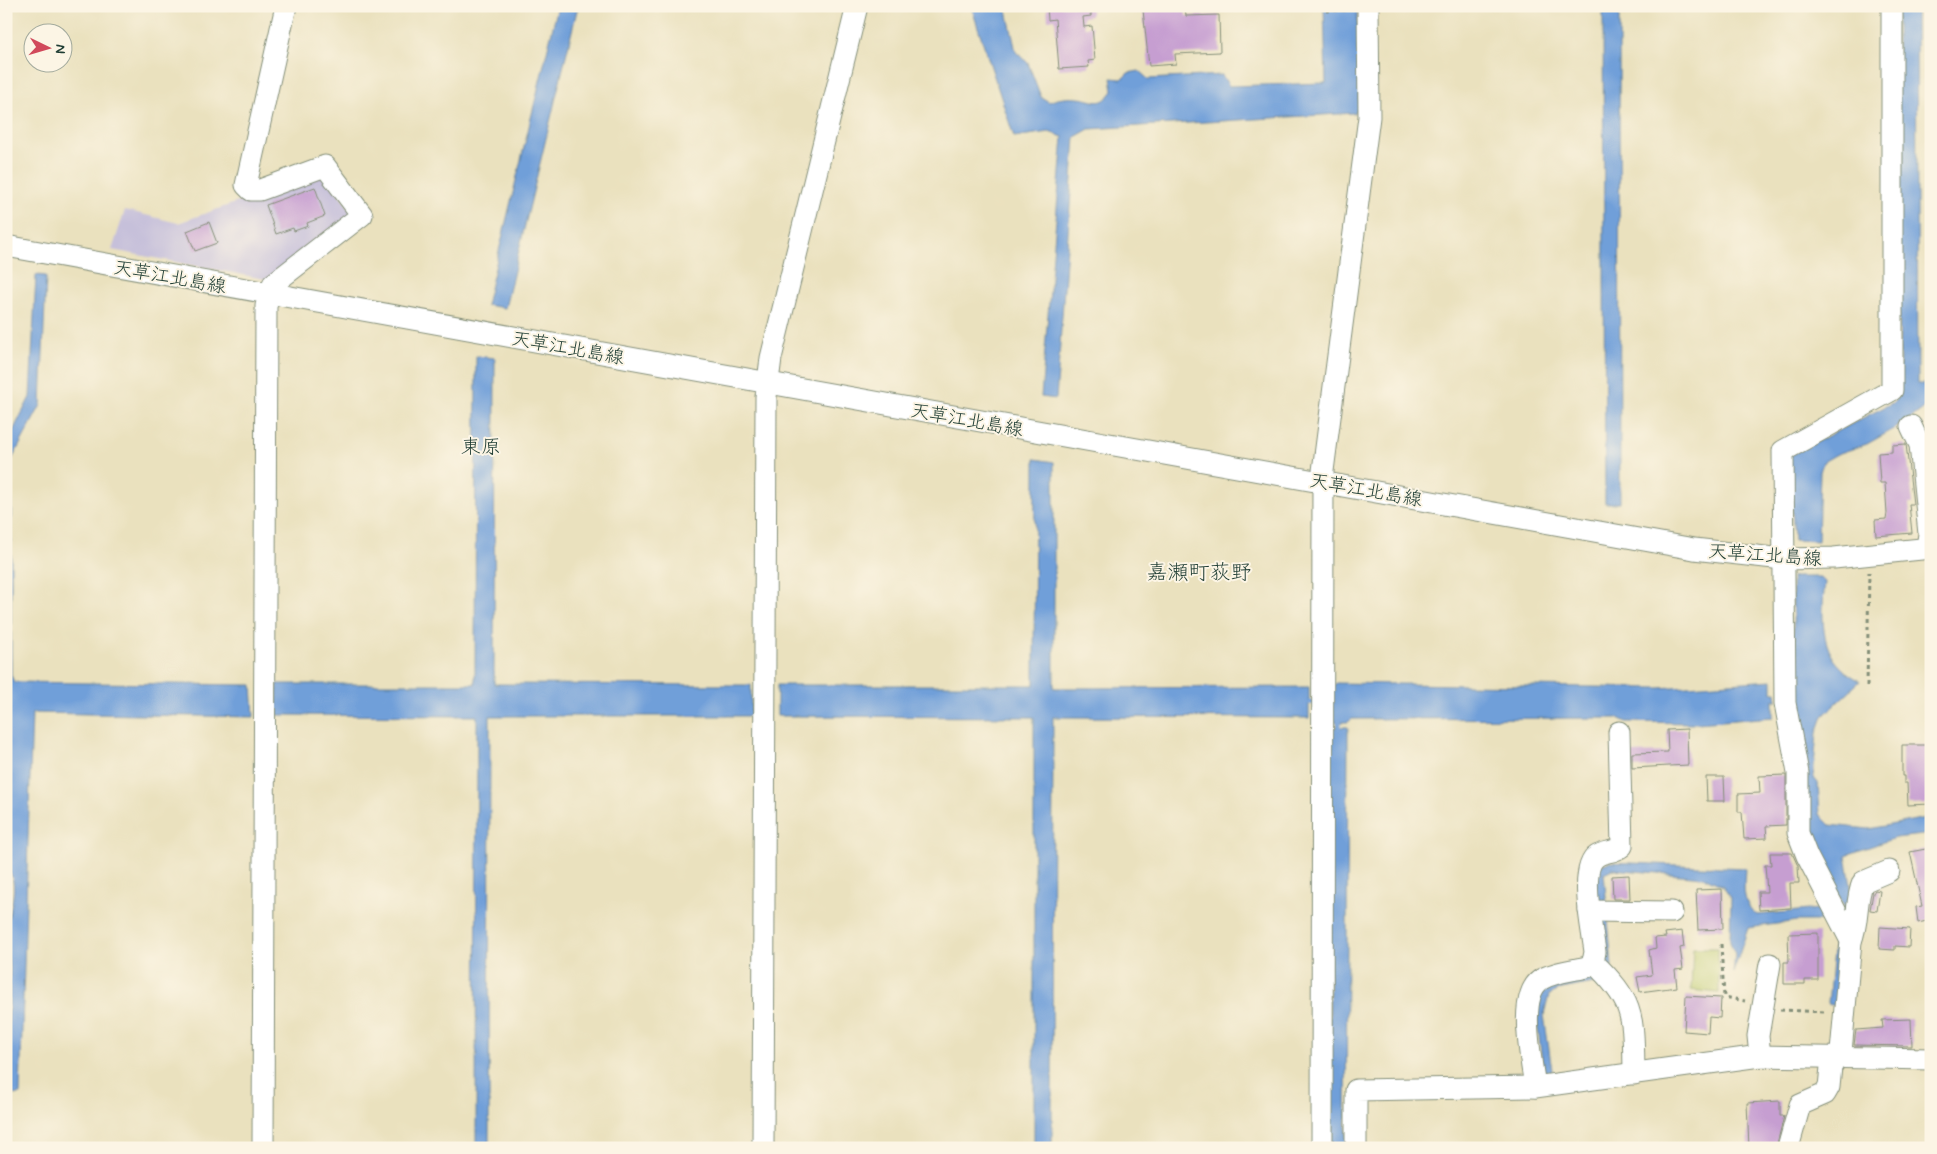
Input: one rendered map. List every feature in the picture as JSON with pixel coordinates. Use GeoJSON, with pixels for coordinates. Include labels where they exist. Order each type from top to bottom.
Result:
{"type":"FeatureCollection","features":[{"type":"Feature","properties":{"kind":"street"},"geometry":{"type":"LineString","coordinates":[[263,1148],[266,306],[273,284],[362,215],[324,166],[260,190],[251,190],[246,186],[286,6]]}},
{"type":"Feature","properties":{"kind":"street"},"geometry":{"type":"LineString","coordinates":[[762,1148],[765,414],[771,358],[857,6]]}},
{"type":"Feature","properties":{"kind":"street"},"geometry":{"type":"LineString","coordinates":[[1851,941],[1807,856],[1798,833],[1798,773],[1784,689],[1783,559],[1785,546],[1783,451],[1892,390],[1892,6]]}},
{"type":"Feature","properties":{"kind":"street"},"geometry":{"type":"LineString","coordinates":[[1322,1148],[1323,458],[1369,117],[1368,8]]}},
{"type":"Feature","properties":{"kind":"street","name":"天草江北島線"},"geometry":{"type":"LineString","coordinates":[[6,246],[1694,549],[1783,559],[1869,555],[1929,548]]}},
{"type":"Feature","properties":{"kind":"street"},"geometry":{"type":"LineString","coordinates":[[1911,426],[1920,445],[1929,548]]}},
{"type":"Feature","properties":{"kind":"street"},"geometry":{"type":"LineString","coordinates":[[1619,732],[1622,846],[1615,852],[1597,856],[1591,862],[1587,881],[1595,952],[1601,970],[1626,998],[1633,1025],[1634,1074]]}},
{"type":"Feature","properties":{"kind":"street"},"geometry":{"type":"LineString","coordinates":[[1788,1148],[1800,1106],[1824,1094],[1829,1087],[1831,1067],[1841,1052],[1851,941],[1856,930],[1859,892],[1863,882],[1889,871]]}},
{"type":"Feature","properties":{"kind":"street"},"geometry":{"type":"LineString","coordinates":[[1589,911],[1672,912]]}},
{"type":"Feature","properties":{"kind":"street"},"geometry":{"type":"LineString","coordinates":[[1760,1056],[1758,1036],[1770,964]]}},
{"type":"Feature","properties":{"kind":"street"},"geometry":{"type":"LineString","coordinates":[[1534,1087],[1527,1019],[1529,996],[1541,980],[1587,967],[1601,970]]}},
{"type":"Feature","properties":{"kind":"street"},"geometry":{"type":"LineString","coordinates":[[1356,1148],[1356,1090],[1534,1087],[1760,1056],[1931,1059]]}},
{"type":"Feature","properties":{"kind":"path"},"geometry":{"type":"LineString","coordinates":[[1322,6],[1323,11],[1368,8]]}},
{"type":"Feature","properties":{"kind":"path"},"geometry":{"type":"LineString","coordinates":[[1867,686],[1869,555]]}},
{"type":"Feature","properties":{"kind":"shaded area"},"geometry":{"type":"Polygon","coordinates":[[[323,172],[354,214],[270,280],[112,250],[125,210],[178,223],[323,172]]]}},
{"type":"Feature","properties":{"kind":"green space"},"geometry":{"type":"Polygon","coordinates":[[[1693,948],[1718,948],[1719,993],[1691,990],[1693,948]]]}},
{"type":"Feature","properties":{"kind":"water"},"geometry":{"type":"Polygon","coordinates":[[[558,6],[578,6],[505,308],[486,305],[558,6]]]}},
{"type":"Feature","properties":{"kind":"water"},"geometry":{"type":"Polygon","coordinates":[[[971,6],[1006,6],[1016,52],[1028,63],[1041,97],[1049,102],[1071,98],[1097,102],[1104,100],[1113,91],[1111,78],[1122,79],[1128,73],[1139,71],[1148,79],[1222,75],[1229,86],[1326,83],[1324,6],[1357,6],[1359,108],[1355,113],[1089,129],[1075,137],[1056,399],[1041,397],[1063,137],[1049,132],[1014,137],[971,6]]]}},
{"type":"Feature","properties":{"kind":"water"},"geometry":{"type":"Polygon","coordinates":[[[1603,6],[1619,6],[1620,503],[1605,503],[1603,6]]]}},
{"type":"Feature","properties":{"kind":"water"},"geometry":{"type":"Polygon","coordinates":[[[1897,6],[1916,6],[1918,384],[1924,384],[1931,380],[1931,403],[1903,424],[1867,444],[1837,454],[1823,462],[1820,472],[1818,541],[1794,540],[1789,456],[1896,401],[1900,393],[1897,6]]]}},
{"type":"Feature","properties":{"kind":"water"},"geometry":{"type":"Polygon","coordinates":[[[36,275],[46,276],[41,405],[11,461],[11,675],[14,682],[252,685],[254,717],[32,713],[20,1094],[6,1096],[10,967],[6,950],[6,936],[14,889],[11,874],[6,867],[6,445],[30,397],[36,275]]]}},
{"type":"Feature","properties":{"kind":"water"},"geometry":{"type":"Polygon","coordinates":[[[476,356],[495,358],[494,684],[751,685],[751,716],[490,716],[489,1148],[476,1148],[477,716],[277,715],[277,684],[475,684],[476,356]]]}},
{"type":"Feature","properties":{"kind":"water"},"geometry":{"type":"Polygon","coordinates":[[[1035,459],[1054,462],[1054,688],[1309,687],[1309,718],[1053,717],[1052,1148],[1034,1148],[1034,717],[777,716],[777,685],[1034,685],[1035,459]]]}},
{"type":"Feature","properties":{"kind":"water"},"geometry":{"type":"Polygon","coordinates":[[[1792,577],[1820,577],[1825,582],[1823,615],[1825,638],[1834,659],[1843,669],[1860,681],[1823,716],[1817,733],[1813,777],[1818,783],[1820,815],[1830,825],[1869,829],[1931,817],[1931,834],[1895,838],[1846,855],[1851,886],[1848,914],[1804,829],[1808,770],[1802,760],[1796,724],[1792,577]]]}},
{"type":"Feature","properties":{"kind":"water"},"geometry":{"type":"Polygon","coordinates":[[[1772,680],[1772,692],[1776,692],[1777,700],[1773,701],[1773,717],[1697,723],[1626,722],[1618,718],[1352,719],[1348,722],[1330,722],[1331,687],[1336,683],[1659,688],[1772,680]]]}},
{"type":"Feature","properties":{"kind":"water"},"geometry":{"type":"Polygon","coordinates":[[[1329,727],[1348,727],[1346,1148],[1330,1148],[1329,727]]]}},
{"type":"Feature","properties":{"kind":"water"},"geometry":{"type":"Polygon","coordinates":[[[1609,862],[1745,868],[1744,888],[1746,900],[1757,915],[1829,908],[1841,931],[1840,1007],[1828,1004],[1835,931],[1824,921],[1798,921],[1748,928],[1733,973],[1735,954],[1730,942],[1731,897],[1723,886],[1704,877],[1612,869],[1604,873],[1612,967],[1599,982],[1562,989],[1549,995],[1544,1015],[1552,1070],[1550,1077],[1544,1077],[1536,1013],[1538,997],[1548,984],[1606,963],[1595,891],[1598,866],[1609,862]]]}},
{"type":"Feature","properties":{"kind":"building"},"geometry":{"type":"Polygon","coordinates":[[[1047,6],[1091,6],[1091,16],[1083,17],[1084,27],[1092,26],[1095,60],[1088,61],[1089,67],[1059,69],[1055,19],[1048,20],[1047,6]]]}},
{"type":"Feature","properties":{"kind":"building"},"geometry":{"type":"Polygon","coordinates":[[[1185,7],[1186,16],[1219,15],[1220,52],[1175,54],[1176,64],[1149,66],[1143,10],[1185,7]]]}},
{"type":"Feature","properties":{"kind":"building"},"geometry":{"type":"Polygon","coordinates":[[[315,187],[325,216],[307,223],[308,226],[294,231],[293,228],[276,234],[266,205],[315,187]]]}},
{"type":"Feature","properties":{"kind":"building"},"geometry":{"type":"Polygon","coordinates":[[[209,222],[217,243],[195,251],[187,231],[209,222]]]}},
{"type":"Feature","properties":{"kind":"building"},"geometry":{"type":"Polygon","coordinates":[[[1906,444],[1913,504],[1909,504],[1912,533],[1876,536],[1875,520],[1886,519],[1887,513],[1885,483],[1880,483],[1878,453],[1892,452],[1892,445],[1906,444]]]}},
{"type":"Feature","properties":{"kind":"building"},"geometry":{"type":"Polygon","coordinates":[[[1687,729],[1688,765],[1632,768],[1632,753],[1668,752],[1667,730],[1687,729]]]}},
{"type":"Feature","properties":{"kind":"building"},"geometry":{"type":"Polygon","coordinates":[[[1902,745],[1931,745],[1931,804],[1908,805],[1907,783],[1904,783],[1904,776],[1902,776],[1902,745]]]}},
{"type":"Feature","properties":{"kind":"building"},"geometry":{"type":"Polygon","coordinates":[[[1786,775],[1786,825],[1766,826],[1767,838],[1744,839],[1742,812],[1738,812],[1738,794],[1760,793],[1759,776],[1786,775]]]}},
{"type":"Feature","properties":{"kind":"building"},"geometry":{"type":"Polygon","coordinates":[[[1706,777],[1724,777],[1725,801],[1707,801],[1706,777]]]}},
{"type":"Feature","properties":{"kind":"building"},"geometry":{"type":"Polygon","coordinates":[[[1931,848],[1931,920],[1918,923],[1916,907],[1922,906],[1910,852],[1931,848]]]}},
{"type":"Feature","properties":{"kind":"building"},"geometry":{"type":"Polygon","coordinates":[[[1770,853],[1792,853],[1798,866],[1799,883],[1790,883],[1791,908],[1759,910],[1758,892],[1767,892],[1765,865],[1771,865],[1770,853]]]}},
{"type":"Feature","properties":{"kind":"building"},"geometry":{"type":"Polygon","coordinates":[[[1629,875],[1630,899],[1613,899],[1612,876],[1629,875]]]}},
{"type":"Feature","properties":{"kind":"building"},"geometry":{"type":"Polygon","coordinates":[[[1722,889],[1723,929],[1698,930],[1696,890],[1722,889]]]}},
{"type":"Feature","properties":{"kind":"building"},"geometry":{"type":"Polygon","coordinates":[[[1875,890],[1880,891],[1877,911],[1870,910],[1875,890]]]}},
{"type":"Feature","properties":{"kind":"building"},"geometry":{"type":"Polygon","coordinates":[[[1880,927],[1910,929],[1909,947],[1895,946],[1895,950],[1879,949],[1880,927]]]}},
{"type":"Feature","properties":{"kind":"building"},"geometry":{"type":"Polygon","coordinates":[[[1682,931],[1684,947],[1680,948],[1683,969],[1675,970],[1677,987],[1640,992],[1637,977],[1652,975],[1649,950],[1656,948],[1655,938],[1666,937],[1665,933],[1682,931]]]}},
{"type":"Feature","properties":{"kind":"building"},"geometry":{"type":"Polygon","coordinates":[[[1818,933],[1818,980],[1805,980],[1805,984],[1784,984],[1784,962],[1789,962],[1788,934],[1818,933]]]}},
{"type":"Feature","properties":{"kind":"building"},"geometry":{"type":"Polygon","coordinates":[[[1686,996],[1721,998],[1720,1018],[1709,1017],[1708,1033],[1684,1031],[1686,996]]]}},
{"type":"Feature","properties":{"kind":"building"},"geometry":{"type":"Polygon","coordinates":[[[1911,1019],[1912,1046],[1854,1045],[1856,1030],[1883,1028],[1882,1020],[1911,1019]]]}},
{"type":"Feature","properties":{"kind":"building"},"geometry":{"type":"Polygon","coordinates":[[[1780,1101],[1780,1116],[1784,1116],[1776,1148],[1749,1148],[1747,1103],[1780,1101]]]}},
{"type":"Feature","properties":{"kind":"waterway"},"geometry":{"type":"LineString","coordinates":[[1309,702],[1319,703]]}},
{"type":"Feature","properties":{"kind":"waterway"},"geometry":{"type":"LineString","coordinates":[[1339,722],[1339,727]]}},
{"type":"Feature","properties":{"kind":"district","name":"東原"},"geometry":{"type":"Point","coordinates":[481,446]}},
{"type":"Feature","properties":{"kind":"district","name":"嘉瀬町荻野"},"geometry":{"type":"Point","coordinates":[1199,572]}}]}
